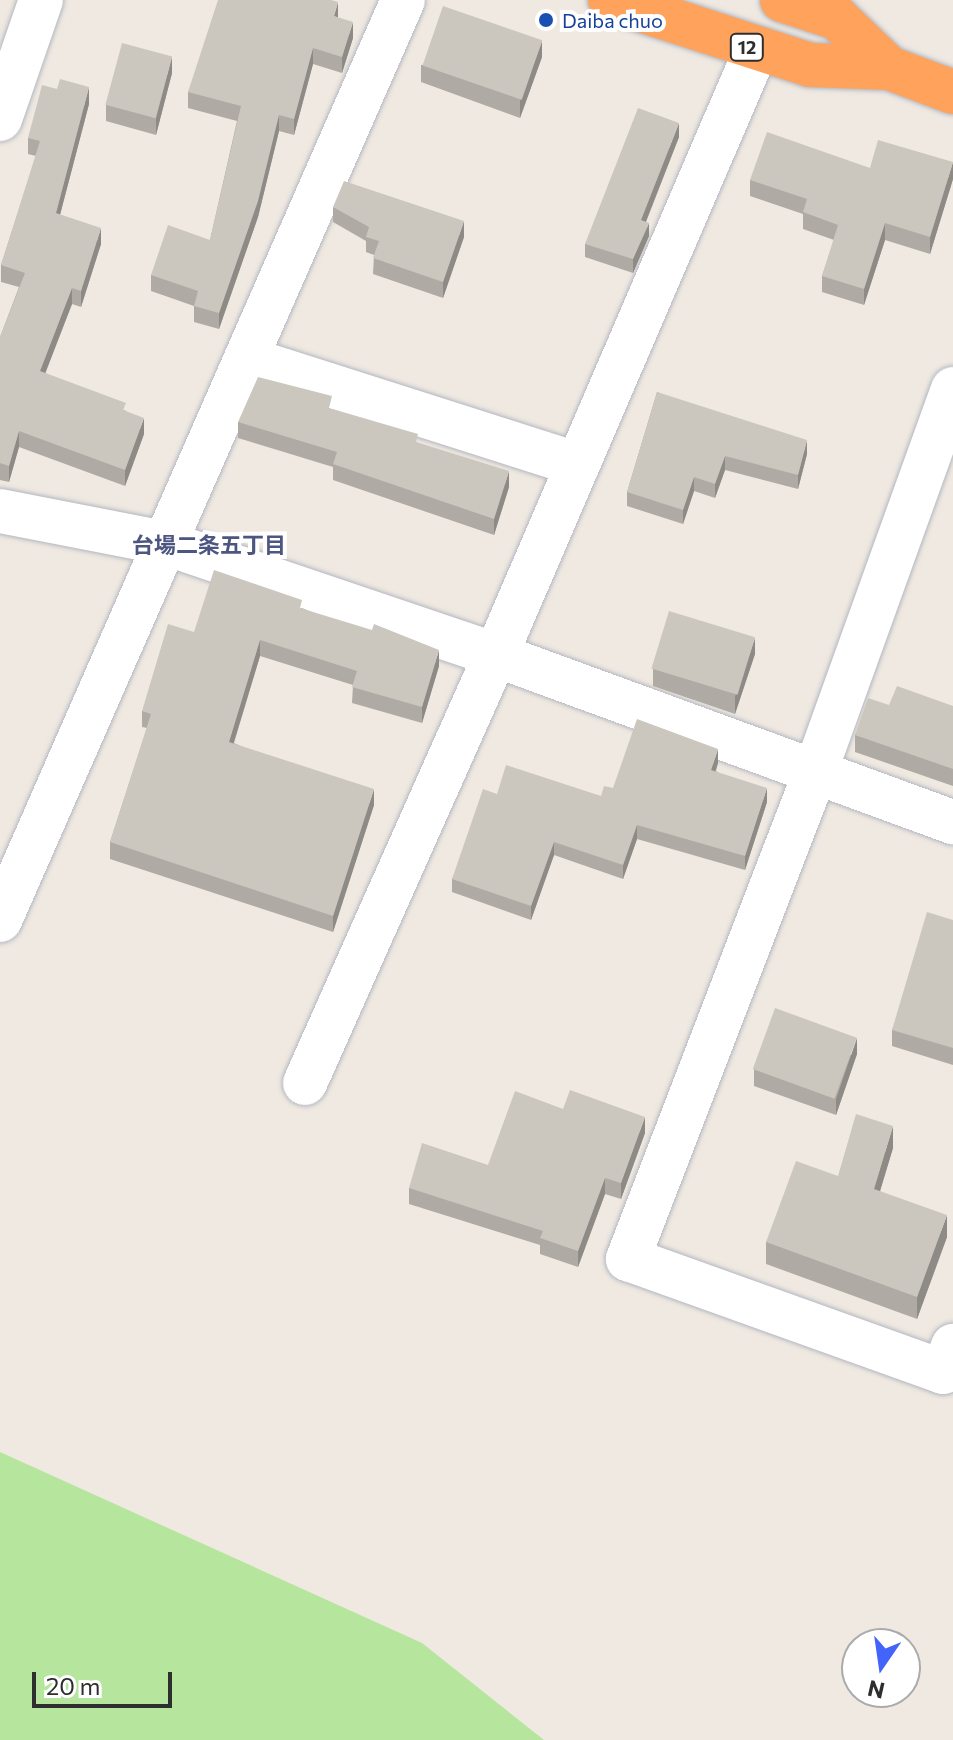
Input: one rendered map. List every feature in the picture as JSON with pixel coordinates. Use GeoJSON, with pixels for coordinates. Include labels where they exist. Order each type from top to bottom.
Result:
{"type":"FeatureCollection","features":[{"type":"Feature","properties":{"kind":"highway","name":"12"},"geometry":{"type":"LineString","coordinates":[[610,0],[756,50],[810,65],[889,68],[953,92]]}},
{"type":"Feature","properties":{"kind":"highway","name":"12"},"geometry":{"type":"LineString","coordinates":[[782,0],[837,18],[889,68]]}},
{"type":"Feature","properties":{"kind":"street"},"geometry":{"type":"LineString","coordinates":[[0,119],[41,0]]}},
{"type":"Feature","properties":{"kind":"street"},"geometry":{"type":"LineString","coordinates":[[0,920],[403,0]]}},
{"type":"Feature","properties":{"kind":"street"},"geometry":{"type":"LineString","coordinates":[[305,1083],[496,655],[756,50]]}},
{"type":"Feature","properties":{"kind":"street"},"geometry":{"type":"LineString","coordinates":[[247,359],[576,464]]}},
{"type":"Feature","properties":{"kind":"street"},"geometry":{"type":"LineString","coordinates":[[953,389],[815,773],[628,1259],[943,1372],[953,1346]]}},
{"type":"Feature","properties":{"kind":"street"},"geometry":{"type":"LineString","coordinates":[[0,511],[165,543],[496,655],[953,822]]}},
{"type":"Feature","properties":{"kind":"green space"},"geometry":{"type":"Polygon","coordinates":[[[0,1452],[422,1643],[544,1740],[0,1740],[0,1452]]]}},
{"type":"Feature","properties":{"kind":"building"},"geometry":{"type":"Polygon","coordinates":[[[218,0],[331,0],[338,2],[334,16],[353,22],[342,57],[313,48],[294,119],[279,115],[258,201],[219,313],[194,306],[198,291],[151,275],[168,225],[210,240],[241,106],[188,92],[218,0]]]}},
{"type":"Feature","properties":{"kind":"building"},"geometry":{"type":"Polygon","coordinates":[[[443,6],[542,40],[522,100],[422,66],[443,6]]]}},
{"type":"Feature","properties":{"kind":"building"},"geometry":{"type":"Polygon","coordinates":[[[122,43],[172,56],[156,118],[105,105],[122,43]]]}},
{"type":"Feature","properties":{"kind":"building"},"geometry":{"type":"Polygon","coordinates":[[[60,79],[89,87],[56,213],[101,228],[81,291],[72,288],[40,371],[126,403],[123,410],[144,418],[125,470],[19,431],[9,466],[0,463],[0,337],[25,273],[1,265],[40,141],[28,138],[42,85],[57,89],[60,79]]]}},
{"type":"Feature","properties":{"kind":"building"},"geometry":{"type":"Polygon","coordinates":[[[638,108],[679,123],[641,220],[649,223],[633,259],[585,244],[638,108]]]}},
{"type":"Feature","properties":{"kind":"building"},"geometry":{"type":"Polygon","coordinates":[[[767,132],[870,168],[878,140],[953,162],[930,237],[885,223],[864,289],[822,276],[838,225],[803,212],[807,199],[750,180],[767,132]]]}},
{"type":"Feature","properties":{"kind":"building"},"geometry":{"type":"Polygon","coordinates":[[[344,181],[464,221],[443,282],[373,258],[379,241],[366,237],[369,227],[333,207],[344,181]]]}},
{"type":"Feature","properties":{"kind":"building"},"geometry":{"type":"Polygon","coordinates":[[[258,377],[332,396],[329,408],[418,434],[416,442],[509,471],[494,519],[333,464],[337,452],[238,422],[258,377]]]}},
{"type":"Feature","properties":{"kind":"building"},"geometry":{"type":"Polygon","coordinates":[[[657,392],[807,440],[798,475],[725,456],[715,484],[694,477],[683,510],[627,492],[657,392]]]}},
{"type":"Feature","properties":{"kind":"building"},"geometry":{"type":"Polygon","coordinates":[[[214,570],[302,600],[300,608],[372,630],[374,624],[439,650],[422,707],[352,687],[357,671],[260,640],[229,742],[374,789],[333,916],[110,842],[151,714],[142,711],[168,624],[194,632],[214,570]]]}},
{"type":"Feature","properties":{"kind":"building"},"geometry":{"type":"Polygon","coordinates":[[[669,611],[755,637],[738,695],[651,668],[669,611]]]}},
{"type":"Feature","properties":{"kind":"building"},"geometry":{"type":"Polygon","coordinates":[[[897,686],[953,706],[953,769],[855,735],[868,698],[889,705],[897,686]]]}},
{"type":"Feature","properties":{"kind":"building"},"geometry":{"type":"Polygon","coordinates":[[[637,719],[718,749],[711,770],[767,788],[745,856],[637,825],[623,865],[554,842],[531,906],[452,879],[483,789],[497,794],[506,765],[601,796],[604,786],[613,788],[637,719]]]}},
{"type":"Feature","properties":{"kind":"building"},"geometry":{"type":"Polygon","coordinates":[[[927,912],[953,920],[953,1048],[892,1030],[927,912]]]}},
{"type":"Feature","properties":{"kind":"building"},"geometry":{"type":"Polygon","coordinates":[[[775,1008],[857,1038],[835,1099],[753,1069],[775,1008]]]}},
{"type":"Feature","properties":{"kind":"building"},"geometry":{"type":"Polygon","coordinates":[[[570,1090],[645,1117],[621,1183],[605,1178],[578,1251],[540,1238],[543,1231],[409,1188],[422,1143],[488,1165],[515,1091],[563,1109],[570,1090]]]}},
{"type":"Feature","properties":{"kind":"building"},"geometry":{"type":"Polygon","coordinates":[[[856,1114],[893,1126],[874,1189],[947,1215],[917,1297],[766,1242],[796,1161],[838,1176],[856,1114]]]}},
{"type":"Feature","properties":{"kind":"place","name":"Daiba chuo"},"geometry":{"type":"Point","coordinates":[546,20]}},
{"type":"Feature","properties":{"kind":"district","name":"台場二条五丁目"},"geometry":{"type":"Point","coordinates":[209,545]}}]}
